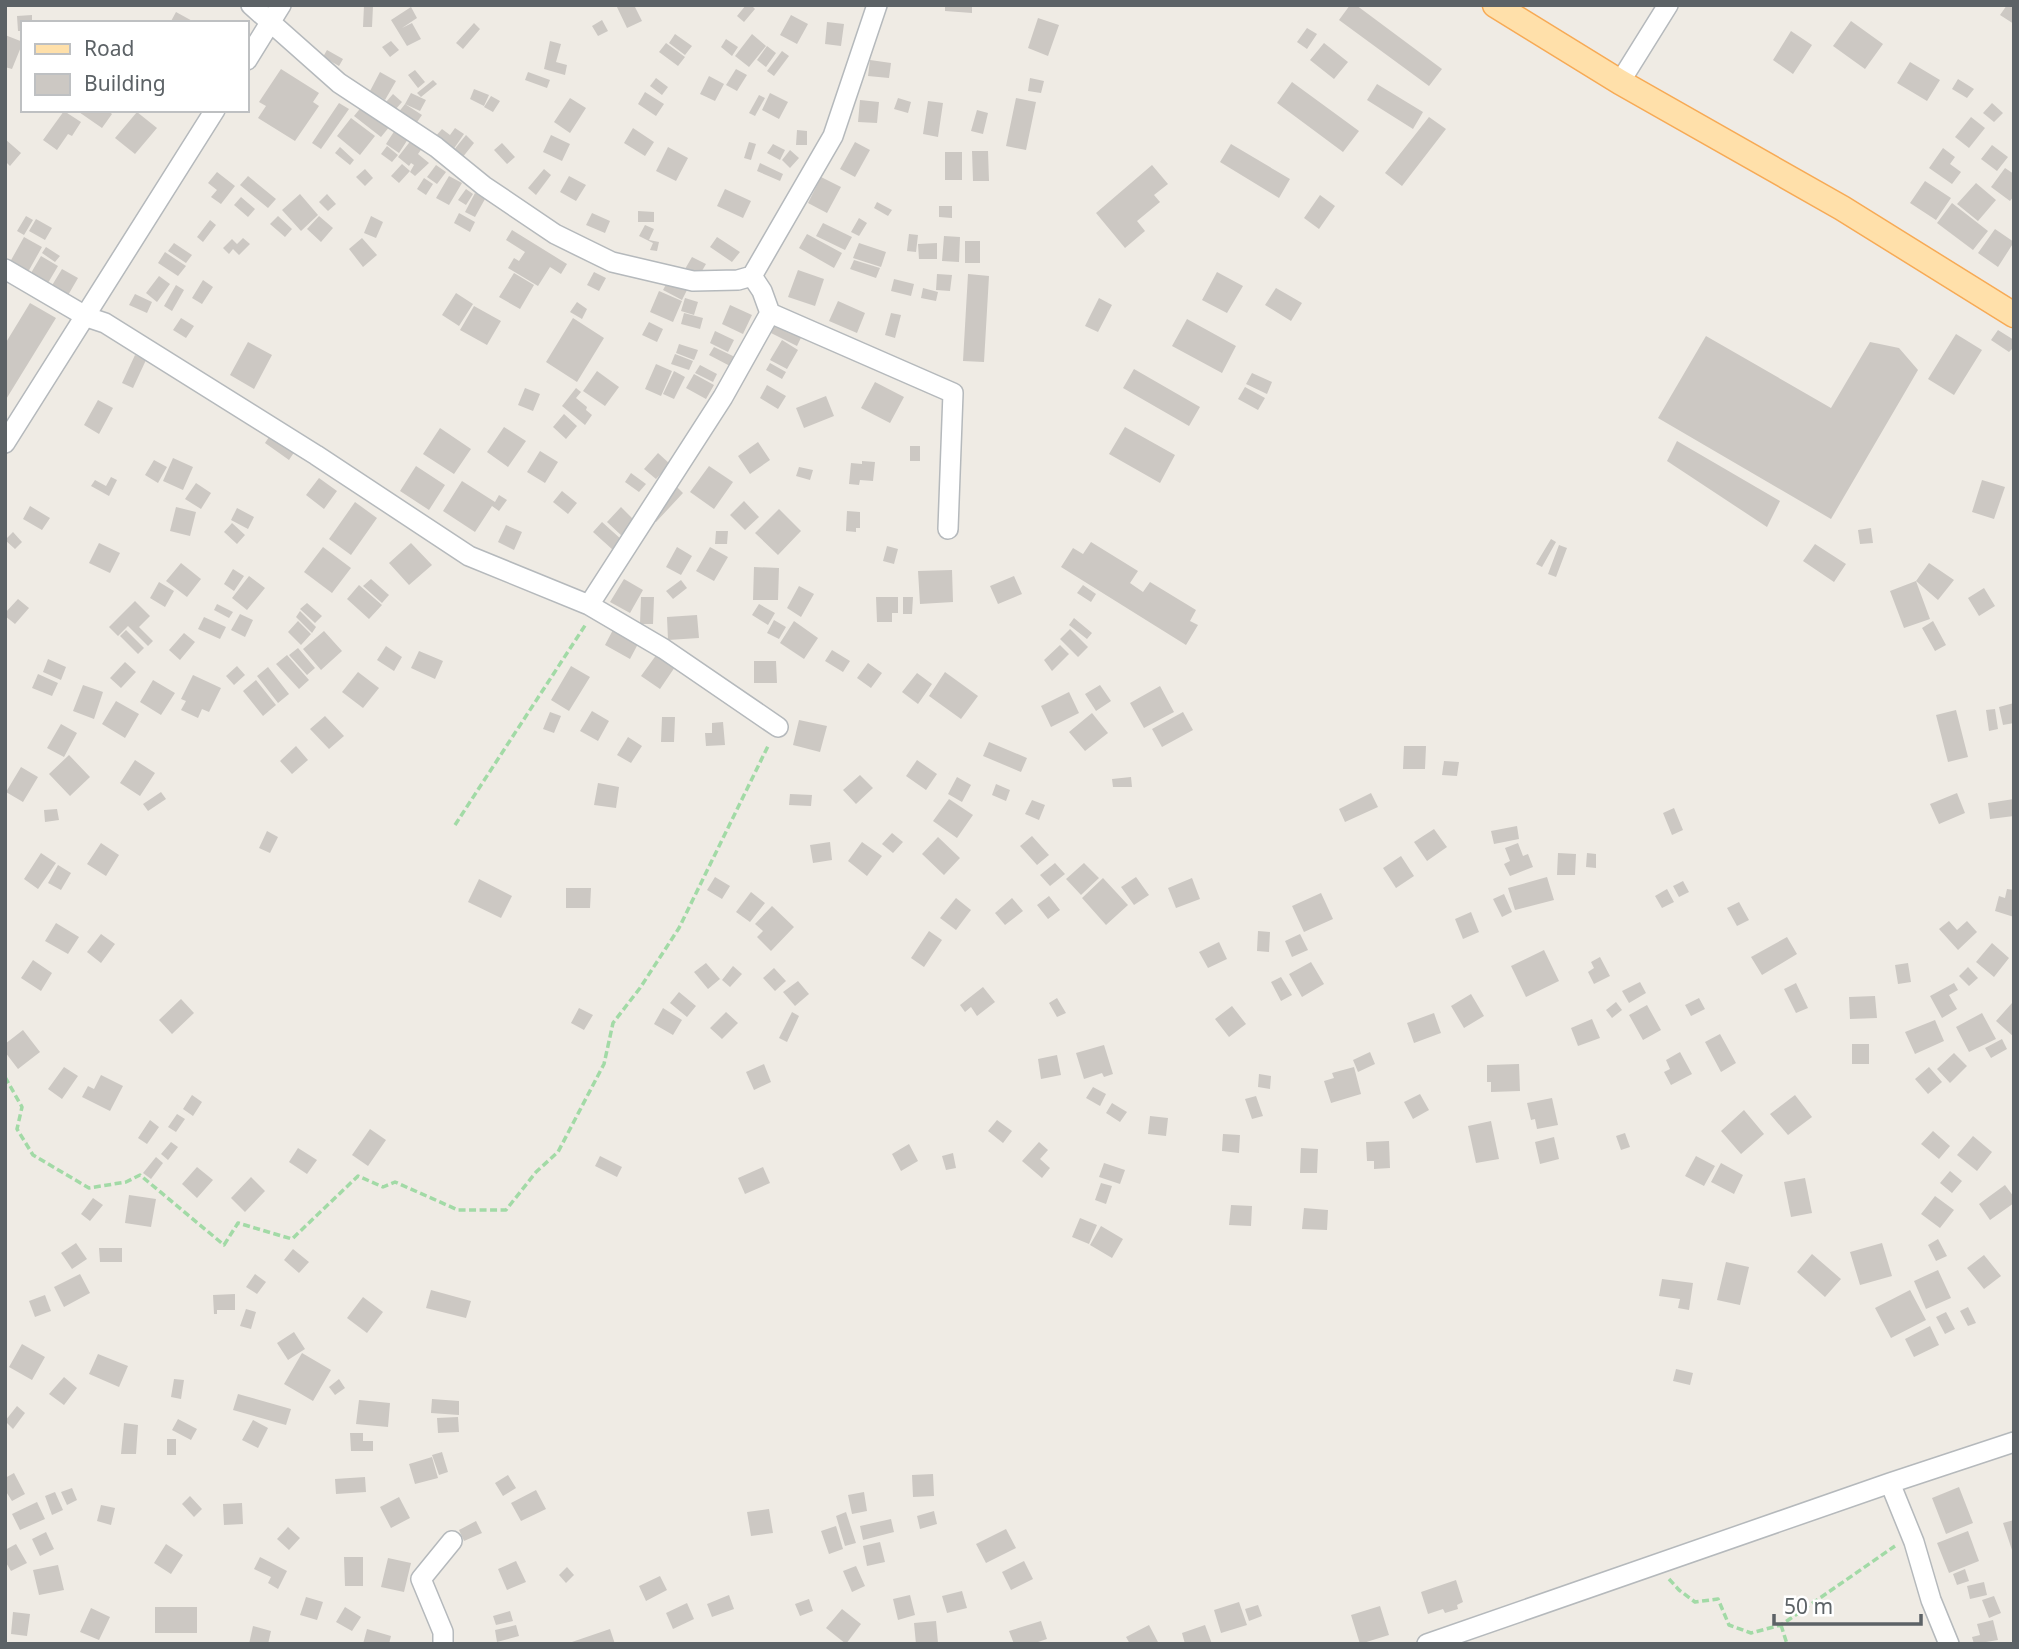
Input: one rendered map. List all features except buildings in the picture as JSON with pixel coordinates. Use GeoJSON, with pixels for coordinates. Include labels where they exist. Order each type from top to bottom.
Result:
{"type":"FeatureCollection","features":[{"type":"Feature","properties":{"kind":"main road"},"geometry":{"type":"LineString","coordinates":[[1494,5],[1620,82],[1842,208],[2014,315]]}},
{"type":"Feature","properties":{"kind":"street"},"geometry":{"type":"LineString","coordinates":[[251,5],[339,83],[436,148],[477,182],[555,234],[612,262],[693,281],[737,280],[752,276],[834,136],[877,5]]}},
{"type":"Feature","properties":{"kind":"street"},"geometry":{"type":"LineString","coordinates":[[248,58],[281,5]]}},
{"type":"Feature","properties":{"kind":"street"},"geometry":{"type":"LineString","coordinates":[[1620,82],[1668,5]]}},
{"type":"Feature","properties":{"kind":"street"},"geometry":{"type":"LineString","coordinates":[[5,443],[87,317],[214,112]]}},
{"type":"Feature","properties":{"kind":"street"},"geometry":{"type":"LineString","coordinates":[[5,269],[87,317],[105,323],[469,555],[589,605],[664,649],[778,727]]}},
{"type":"Feature","properties":{"kind":"street"},"geometry":{"type":"LineString","coordinates":[[589,605],[723,397],[769,313],[762,291],[752,276]]}},
{"type":"Feature","properties":{"kind":"street"},"geometry":{"type":"LineString","coordinates":[[769,313],[953,393],[948,529]]}},
{"type":"Feature","properties":{"kind":"street"},"geometry":{"type":"LineString","coordinates":[[1427,1644],[1452,1640],[1657,1564],[2014,1443]]}},
{"type":"Feature","properties":{"kind":"street"},"geometry":{"type":"LineString","coordinates":[[1890,1483],[1914,1542],[1931,1600],[1949,1644]]}},
{"type":"Feature","properties":{"kind":"street"},"geometry":{"type":"LineString","coordinates":[[443,1644],[443,1632],[421,1579],[452,1541]]}},
{"type":"Feature","properties":{"kind":"path"},"geometry":{"type":"LineString","coordinates":[[456,825],[586,627],[589,605]]}},
{"type":"Feature","properties":{"kind":"path"},"geometry":{"type":"LineString","coordinates":[[5,1077],[22,1107],[18,1129],[33,1155],[89,1188],[126,1182],[140,1175],[224,1245],[238,1223],[292,1239],[358,1176],[383,1187],[395,1182],[458,1210],[506,1210],[536,1172],[558,1152],[604,1064],[613,1023],[640,988],[679,928],[778,727]]}},
{"type":"Feature","properties":{"kind":"path"},"geometry":{"type":"LineString","coordinates":[[1657,1564],[1679,1590],[1695,1602],[1718,1599],[1729,1625],[1751,1633],[1781,1625],[1898,1545],[1914,1542]]}},
{"type":"Feature","properties":{"kind":"path"},"geometry":{"type":"LineString","coordinates":[[1781,1625],[1787,1644]]}}]}
